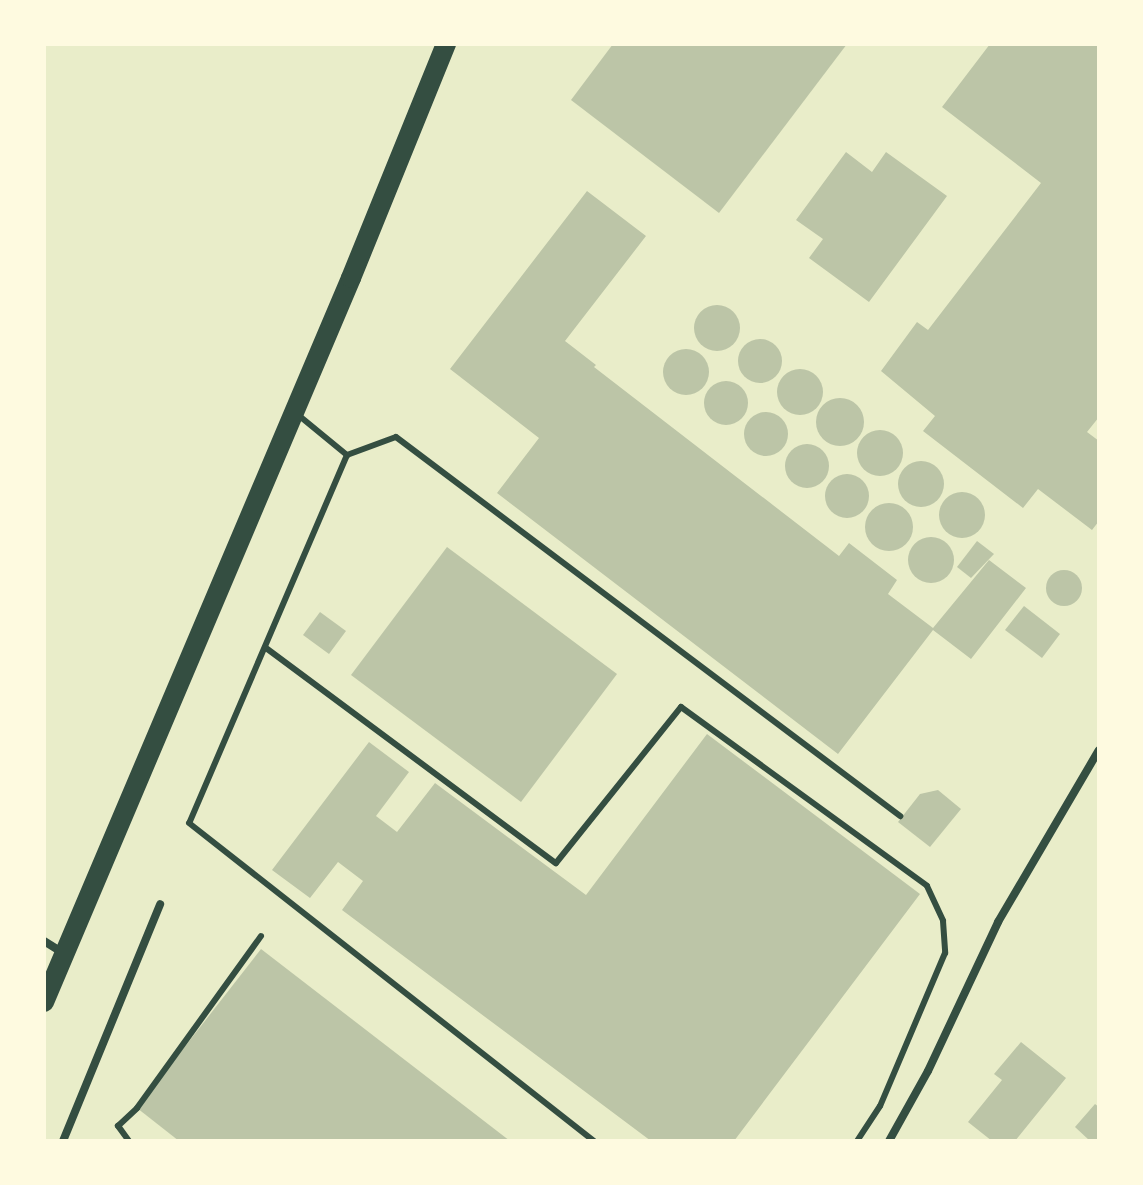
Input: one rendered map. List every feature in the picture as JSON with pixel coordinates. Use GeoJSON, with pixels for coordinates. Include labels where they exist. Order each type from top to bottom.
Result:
{"type":"FeatureCollection","features":[{"type":"Feature","properties":{"kind":"main road"},"geometry":{"type":"LineString","coordinates":[[44,1002],[446,44]]}},
{"type":"Feature","properties":{"kind":"street"},"geometry":{"type":"LineString","coordinates":[[889,1141],[928,1071],[998,922],[1099,750]]}},
{"type":"Feature","properties":{"kind":"street"},"geometry":{"type":"LineString","coordinates":[[63,1141],[160,904]]}},
{"type":"Feature","properties":{"kind":"street"},"geometry":{"type":"LineString","coordinates":[[44,941],[65,955]]}},
{"type":"Feature","properties":{"kind":"lane"},"geometry":{"type":"LineString","coordinates":[[294,411],[347,455]]}},
{"type":"Feature","properties":{"kind":"lane"},"geometry":{"type":"LineString","coordinates":[[594,1141],[189,823],[347,455],[396,437],[900,816]]}},
{"type":"Feature","properties":{"kind":"lane"},"geometry":{"type":"LineString","coordinates":[[266,648],[556,863],[681,707],[927,886],[943,921],[945,953],[880,1106],[857,1141]]}},
{"type":"Feature","properties":{"kind":"lane"},"geometry":{"type":"LineString","coordinates":[[129,1141],[118,1126],[137,1108],[261,936]]}},
{"type":"Feature","properties":{"kind":"building"},"geometry":{"type":"Polygon","coordinates":[[[613,44],[847,44],[719,213],[571,100],[613,44]]]}},
{"type":"Feature","properties":{"kind":"building"},"geometry":{"type":"Polygon","coordinates":[[[990,44],[1099,44],[1099,417],[1087,432],[1099,441],[1099,521],[1092,530],[1038,489],[1023,508],[923,431],[935,416],[881,371],[917,322],[928,330],[1041,183],[942,107],[990,44]]]}},
{"type":"Feature","properties":{"kind":"building"},"geometry":{"type":"Polygon","coordinates":[[[846,152],[872,172],[886,152],[947,196],[869,302],[809,258],[823,239],[796,220],[846,152]]]}},
{"type":"Feature","properties":{"kind":"building"},"geometry":{"type":"Polygon","coordinates":[[[587,191],[646,236],[565,341],[596,365],[594,367],[839,556],[849,543],[897,580],[888,594],[933,628],[989,560],[1026,588],[971,659],[933,630],[838,754],[497,493],[539,438],[450,369],[587,191]]]}},
{"type":"Feature","properties":{"kind":"building"},"geometry":{"type":"Polygon","coordinates":[[[717,305],[733,312],[740,328],[733,344],[717,351],[701,344],[694,328],[701,312],[717,305]]]}},
{"type":"Feature","properties":{"kind":"building"},"geometry":{"type":"Polygon","coordinates":[[[760,339],[776,345],[782,361],[776,377],[760,383],[744,377],[738,361],[744,345],[760,339]]]}},
{"type":"Feature","properties":{"kind":"building"},"geometry":{"type":"Polygon","coordinates":[[[686,349],[702,356],[709,372],[702,388],[686,395],[670,388],[663,372],[670,356],[686,349]]]}},
{"type":"Feature","properties":{"kind":"building"},"geometry":{"type":"Polygon","coordinates":[[[800,369],[816,376],[823,392],[816,408],[800,415],[784,408],[777,392],[784,376],[800,369]]]}},
{"type":"Feature","properties":{"kind":"building"},"geometry":{"type":"Polygon","coordinates":[[[726,381],[742,387],[748,403],[742,419],[726,425],[710,419],[704,403],[710,387],[726,381]]]}},
{"type":"Feature","properties":{"kind":"building"},"geometry":{"type":"Polygon","coordinates":[[[840,398],[857,405],[864,422],[857,439],[840,446],[823,439],[816,422],[823,405],[840,398]]]}},
{"type":"Feature","properties":{"kind":"building"},"geometry":{"type":"Polygon","coordinates":[[[766,412],[782,418],[788,434],[782,450],[766,456],[750,450],[744,434],[750,418],[766,412]]]}},
{"type":"Feature","properties":{"kind":"building"},"geometry":{"type":"Polygon","coordinates":[[[880,430],[896,437],[903,453],[896,469],[880,476],[864,469],[857,453],[864,437],[880,430]]]}},
{"type":"Feature","properties":{"kind":"building"},"geometry":{"type":"Polygon","coordinates":[[[807,444],[822,451],[829,466],[822,481],[807,488],[792,481],[785,466],[792,451],[807,444]]]}},
{"type":"Feature","properties":{"kind":"building"},"geometry":{"type":"Polygon","coordinates":[[[921,461],[938,467],[944,484],[938,501],[921,507],[904,501],[898,484],[904,467],[921,461]]]}},
{"type":"Feature","properties":{"kind":"building"},"geometry":{"type":"Polygon","coordinates":[[[847,474],[863,480],[869,496],[863,512],[847,518],[831,512],[825,496],[831,480],[847,474]]]}},
{"type":"Feature","properties":{"kind":"building"},"geometry":{"type":"Polygon","coordinates":[[[962,492],[978,499],[985,515],[978,531],[962,538],[946,531],[939,515],[946,499],[962,492]]]}},
{"type":"Feature","properties":{"kind":"building"},"geometry":{"type":"Polygon","coordinates":[[[889,503],[906,510],[913,527],[906,544],[889,551],[872,544],[865,527],[872,510],[889,503]]]}},
{"type":"Feature","properties":{"kind":"building"},"geometry":{"type":"Polygon","coordinates":[[[931,537],[940,538],[947,544],[953,551],[953,569],[947,576],[940,582],[931,583],[922,582],[915,576],[909,569],[908,560],[909,551],[915,544],[922,538],[931,537]]]}},
{"type":"Feature","properties":{"kind":"building"},"geometry":{"type":"Polygon","coordinates":[[[977,541],[994,554],[971,578],[957,567],[977,541]]]}},
{"type":"Feature","properties":{"kind":"building"},"geometry":{"type":"Polygon","coordinates":[[[447,547],[617,674],[521,802],[351,675],[447,547]]]}},
{"type":"Feature","properties":{"kind":"building"},"geometry":{"type":"Polygon","coordinates":[[[1064,570],[1076,576],[1082,588],[1076,600],[1064,606],[1052,600],[1046,588],[1052,576],[1064,570]]]}},
{"type":"Feature","properties":{"kind":"building"},"geometry":{"type":"Polygon","coordinates":[[[1024,606],[1060,634],[1042,658],[1005,630],[1024,606]]]}},
{"type":"Feature","properties":{"kind":"building"},"geometry":{"type":"Polygon","coordinates":[[[320,612],[346,631],[329,654],[303,635],[320,612]]]}},
{"type":"Feature","properties":{"kind":"building"},"geometry":{"type":"Polygon","coordinates":[[[707,734],[920,894],[734,1141],[651,1141],[342,910],[363,881],[338,862],[310,898],[272,870],[369,742],[409,772],[376,816],[397,832],[435,783],[586,895],[707,734]]]}},
{"type":"Feature","properties":{"kind":"building"},"geometry":{"type":"Polygon","coordinates":[[[938,790],[961,809],[930,847],[898,822],[920,794],[938,790]]]}},
{"type":"Feature","properties":{"kind":"building"},"geometry":{"type":"Polygon","coordinates":[[[261,949],[510,1141],[179,1141],[137,1108],[261,949]]]}},
{"type":"Feature","properties":{"kind":"building"},"geometry":{"type":"Polygon","coordinates":[[[1021,1042],[1066,1078],[1015,1141],[992,1141],[968,1122],[1002,1080],[994,1074],[1021,1042]]]}},
{"type":"Feature","properties":{"kind":"building"},"geometry":{"type":"Polygon","coordinates":[[[1095,1104],[1099,1107],[1099,1141],[1090,1141],[1075,1127],[1095,1104]]]}}]}
